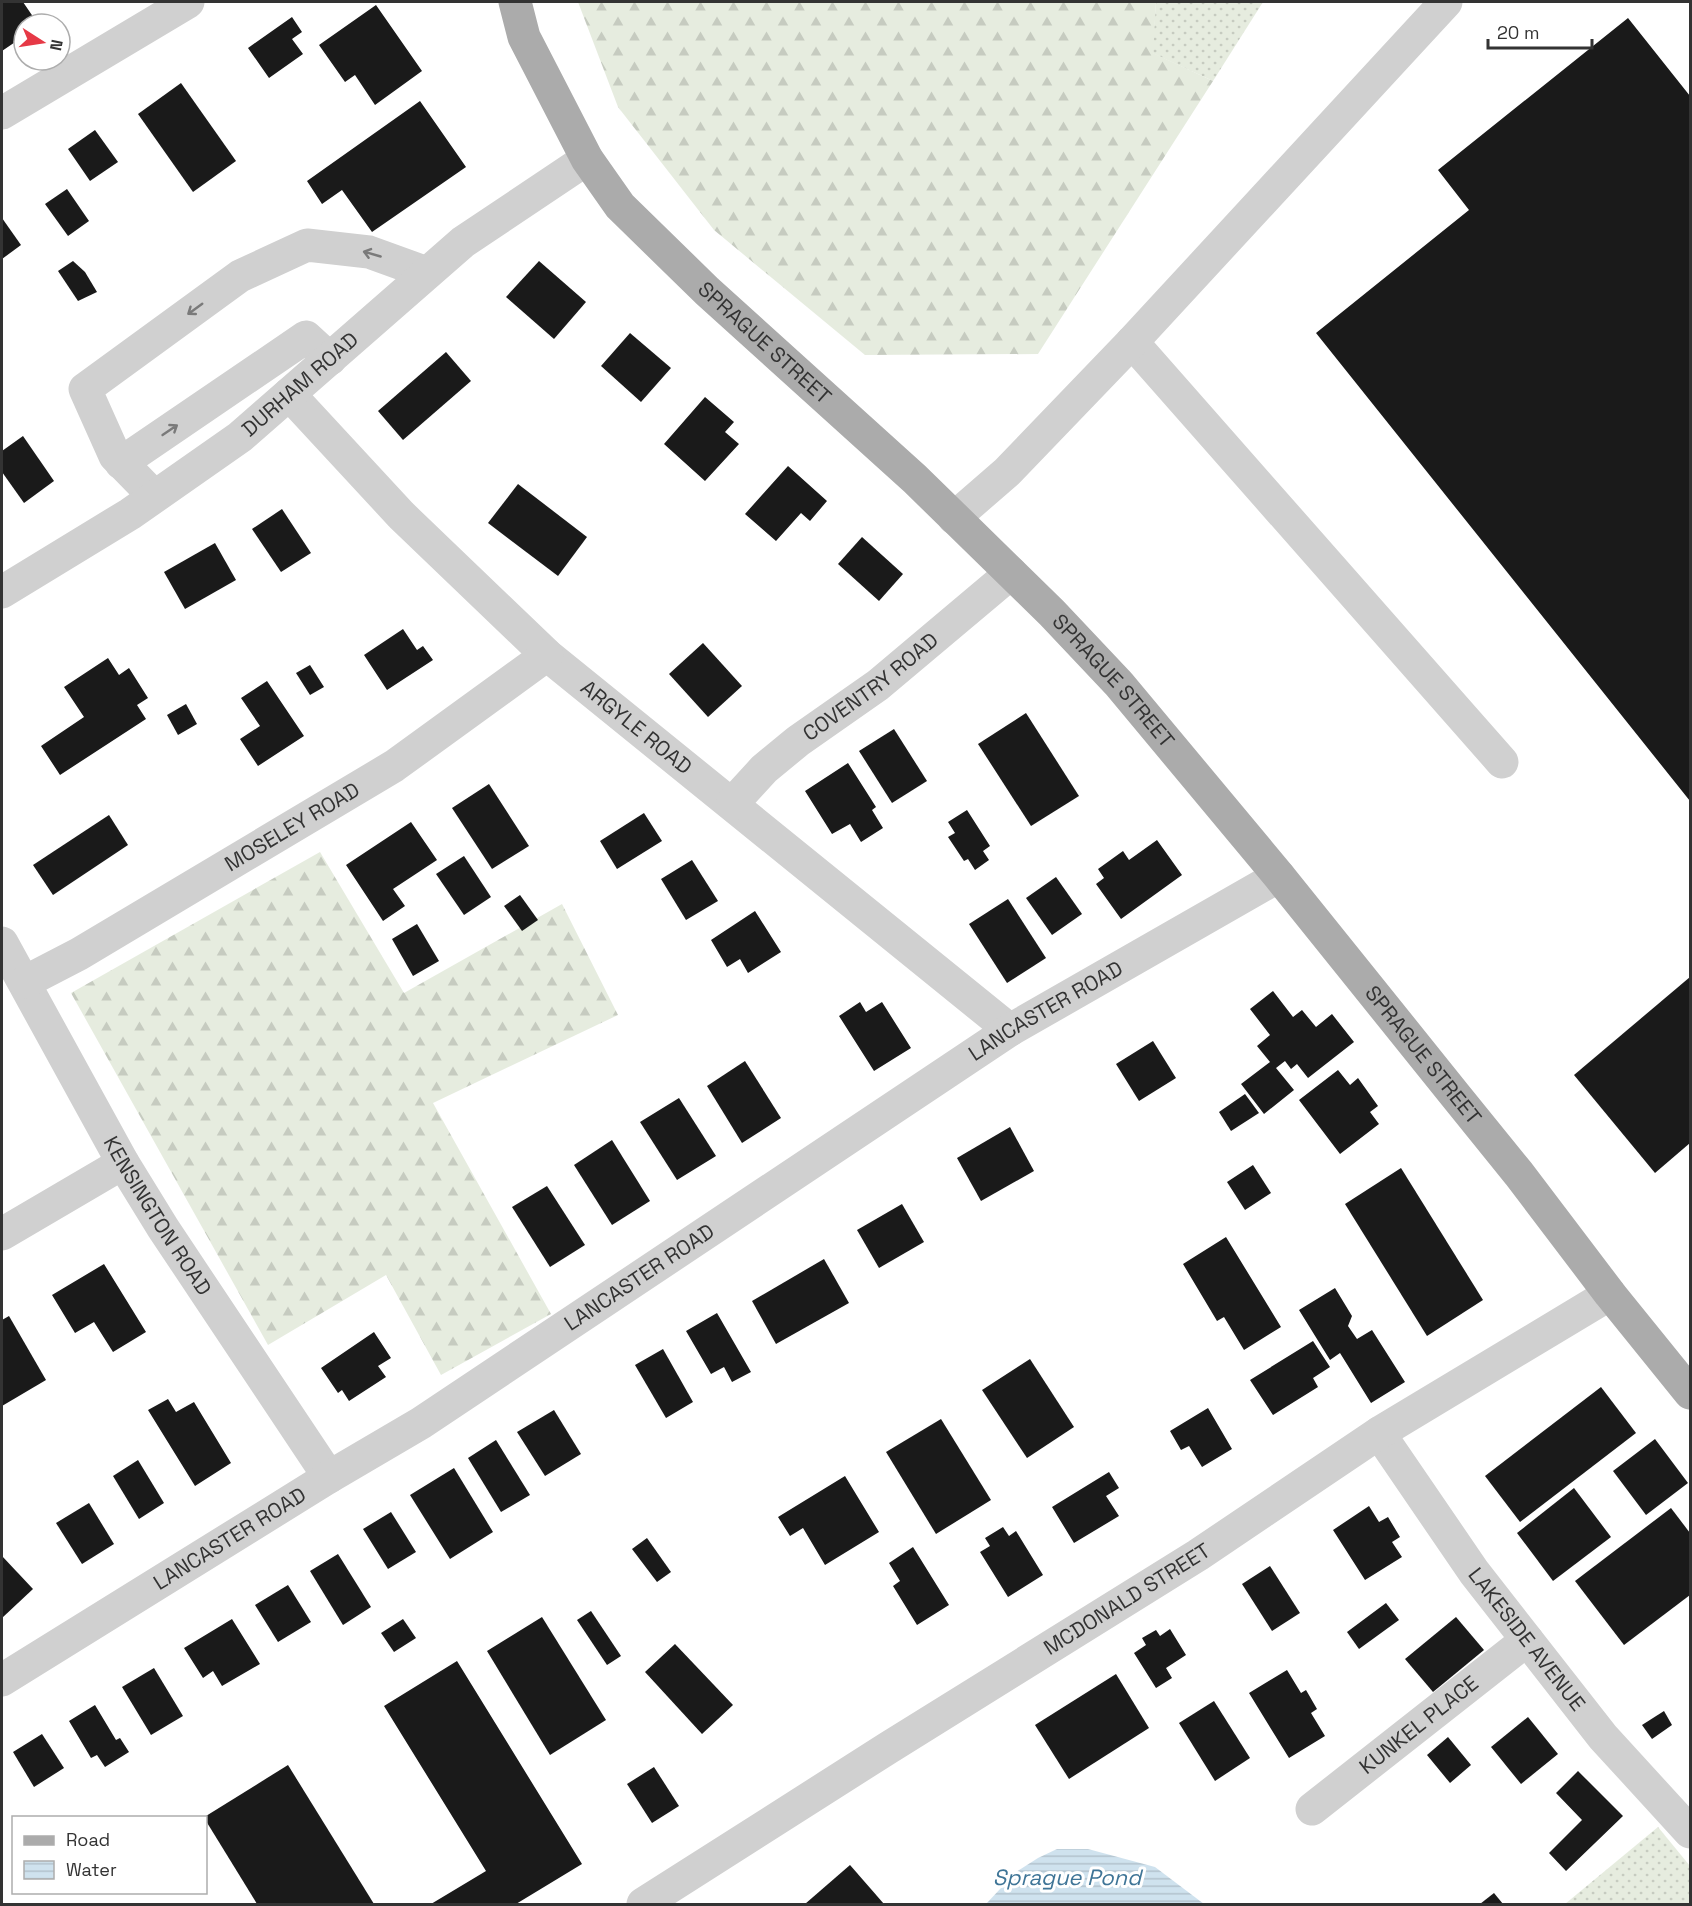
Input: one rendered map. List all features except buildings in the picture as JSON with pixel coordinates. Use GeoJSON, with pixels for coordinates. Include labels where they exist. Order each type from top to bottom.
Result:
{"type":"FeatureCollection","features":[{"type":"Feature","properties":{"kind":"main road","name":"SPRAGUE STREET"},"geometry":{"type":"LineString","coordinates":[[515,2],[524,37],[587,159],[620,206],[707,291],[899,464],[1052,613],[1119,684],[1279,876],[1519,1174],[1610,1294],[1690,1393]]}},
{"type":"Feature","properties":{"kind":"street"},"geometry":{"type":"LineString","coordinates":[[2,113],[188,2]]}},
{"type":"Feature","properties":{"kind":"street"},"geometry":{"type":"LineString","coordinates":[[954,518],[1007,472],[1132,342],[1446,2]]}},
{"type":"Feature","properties":{"kind":"street","name":"DURHAM ROAD"},"geometry":{"type":"LineString","coordinates":[[2,592],[130,514],[240,436],[463,242],[587,159]]}},
{"type":"Feature","properties":{"kind":"street"},"geometry":{"type":"LineString","coordinates":[[154,496],[114,456],[85,389],[240,276],[307,244],[369,252],[427,273]]}},
{"type":"Feature","properties":{"kind":"street"},"geometry":{"type":"LineString","coordinates":[[121,463],[306,337],[330,359]]}},
{"type":"Feature","properties":{"kind":"street"},"geometry":{"type":"LineString","coordinates":[[1132,342],[1502,762]]}},
{"type":"Feature","properties":{"kind":"street","name":"ARGYLE ROAD"},"geometry":{"type":"LineString","coordinates":[[289,394],[402,515],[547,655],[1010,1030]]}},
{"type":"Feature","properties":{"kind":"street","name":"COVENTRY ROAD"},"geometry":{"type":"LineString","coordinates":[[732,804],[764,769],[798,741],[878,685],[1011,573]]}},
{"type":"Feature","properties":{"kind":"street","name":"MOSELEY ROAD"},"geometry":{"type":"LineString","coordinates":[[25,982],[79,954],[394,766],[547,655]]}},
{"type":"Feature","properties":{"kind":"street","name":"LANCASTER ROAD"},"geometry":{"type":"LineString","coordinates":[[2,1680],[329,1477],[421,1423],[1010,1030],[1279,876]]}},
{"type":"Feature","properties":{"kind":"street","name":"KENSINGTON ROAD"},"geometry":{"type":"LineString","coordinates":[[2,943],[123,1163],[180,1255],[329,1477]]}},
{"type":"Feature","properties":{"kind":"street"},"geometry":{"type":"LineString","coordinates":[[2,1234],[123,1163]]}},
{"type":"Feature","properties":{"kind":"street","name":"MCDONALD STREET"},"geometry":{"type":"LineString","coordinates":[[643,1905],[862,1764],[1198,1556],[1379,1433],[1610,1294]]}},
{"type":"Feature","properties":{"kind":"street","name":"LAKESIDE AVENUE"},"geometry":{"type":"LineString","coordinates":[[1379,1433],[1474,1572],[1603,1737],[1690,1833]]}},
{"type":"Feature","properties":{"kind":"street","name":"KUNKEL PLACE"},"geometry":{"type":"LineString","coordinates":[[1312,1809],[1527,1640]]}},
{"type":"Feature","properties":{"kind":"green space"},"geometry":{"type":"Polygon","coordinates":[[[578,2],[1156,2],[1153,53],[1213,81],[1038,354],[865,355],[714,230],[618,107],[578,2]]]}},
{"type":"Feature","properties":{"kind":"green space"},"geometry":{"type":"Polygon","coordinates":[[[1156,2],[1263,2],[1213,81],[1152,53],[1156,2]]]}},
{"type":"Feature","properties":{"kind":"green space"},"geometry":{"type":"Polygon","coordinates":[[[320,852],[404,993],[562,904],[618,1015],[433,1103],[551,1314],[441,1375],[386,1275],[268,1345],[71,993],[320,852]]]}},
{"type":"Feature","properties":{"kind":"green space"},"geometry":{"type":"Polygon","coordinates":[[[1658,1827],[1690,1866],[1690,1904],[1565,1904],[1658,1827]]]}},
{"type":"Feature","properties":{"kind":"water","name":"Sprague Pond"},"geometry":{"type":"Polygon","coordinates":[[[1057,1849],[1088,1849],[1155,1867],[1204,1904],[986,1904],[1016,1872],[1057,1849]]]}}]}
